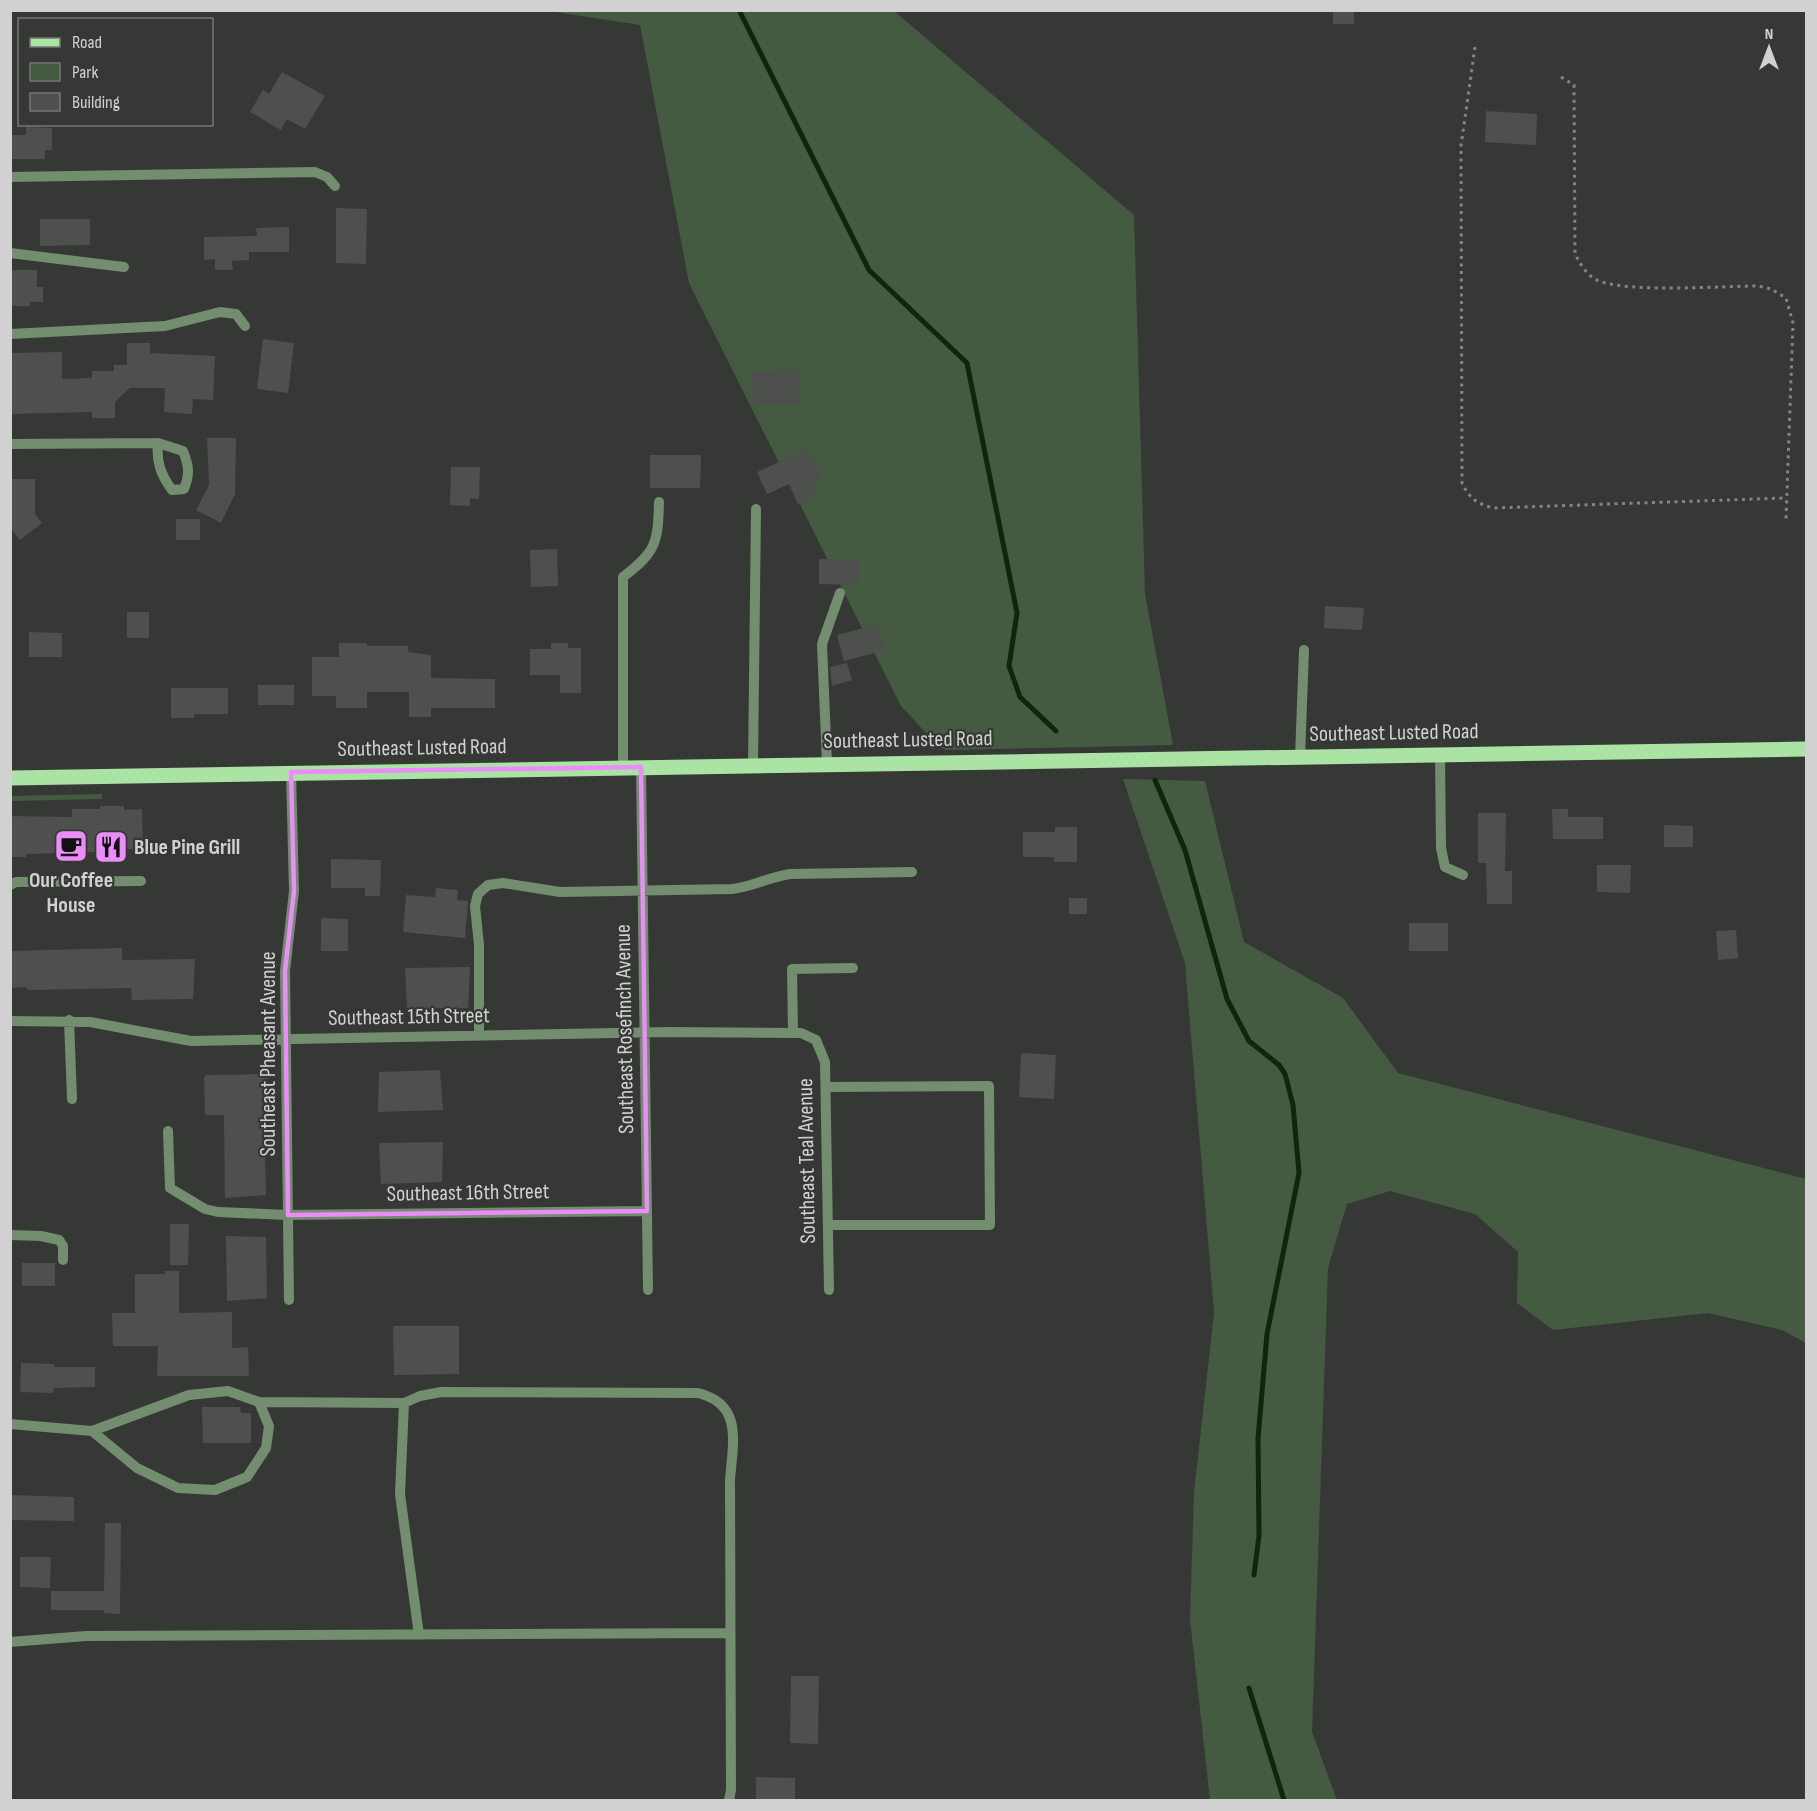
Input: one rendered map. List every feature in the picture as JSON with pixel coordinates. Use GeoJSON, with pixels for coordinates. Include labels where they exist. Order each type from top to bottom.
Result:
{"type":"FeatureCollection","features":[{"type":"Feature","properties":{"kind":"main road","name":"Southeast Lusted Road"},"geometry":{"type":"LineString","coordinates":[[10,778],[1806,749]]}},
{"type":"Feature","properties":{"kind":"street"},"geometry":{"type":"LineString","coordinates":[[10,177],[315,172],[327,177],[335,186]]}},
{"type":"Feature","properties":{"kind":"street"},"geometry":{"type":"LineString","coordinates":[[10,253],[124,267]]}},
{"type":"Feature","properties":{"kind":"street"},"geometry":{"type":"LineString","coordinates":[[10,334],[165,326],[220,312],[236,314],[245,326]]}},
{"type":"Feature","properties":{"kind":"street"},"geometry":{"type":"LineString","coordinates":[[10,444],[158,443]]}},
{"type":"Feature","properties":{"kind":"street"},"geometry":{"type":"LineString","coordinates":[[623,767],[623,578],[646,559],[658,535],[659,502]]}},
{"type":"Feature","properties":{"kind":"street"},"geometry":{"type":"LineString","coordinates":[[753,765],[756,509]]}},
{"type":"Feature","properties":{"kind":"street"},"geometry":{"type":"LineString","coordinates":[[827,764],[822,644],[840,593]]}},
{"type":"Feature","properties":{"kind":"street"},"geometry":{"type":"LineString","coordinates":[[1300,757],[1304,650]]}},
{"type":"Feature","properties":{"kind":"street"},"geometry":{"type":"LineString","coordinates":[[1440,755],[1443,857],[1445,867],[1463,874]]}},
{"type":"Feature","properties":{"kind":"street","name":"Southeast Rosefinch Avenue"},"geometry":{"type":"LineString","coordinates":[[641,767],[648,1290]]}},
{"type":"Feature","properties":{"kind":"street","name":"Southeast Pheasant Avenue"},"geometry":{"type":"LineString","coordinates":[[290,1300],[285,961],[294,891],[291,772]]}},
{"type":"Feature","properties":{"kind":"street"},"geometry":{"type":"LineString","coordinates":[[479,1036],[479,945],[475,906],[478,894],[488,885],[503,883],[543,891],[732,890],[747,888],[776,876],[790,874],[912,872]]}},
{"type":"Feature","properties":{"kind":"street"},"geometry":{"type":"LineString","coordinates":[[10,885],[16,882],[141,881]]}},
{"type":"Feature","properties":{"kind":"street"},"geometry":{"type":"LineString","coordinates":[[793,1031],[792,969],[853,968]]}},
{"type":"Feature","properties":{"kind":"street"},"geometry":{"type":"LineString","coordinates":[[69,1020],[72,1100]]}},
{"type":"Feature","properties":{"kind":"street","name":"Southeast 15th Street"},"geometry":{"type":"LineString","coordinates":[[10,1021],[69,1020],[192,1041],[793,1031],[810,1036]]}},
{"type":"Feature","properties":{"kind":"street","name":"Southeast Teal Avenue"},"geometry":{"type":"LineString","coordinates":[[810,1036],[816,1040],[823,1053],[826,1087],[829,1290]]}},
{"type":"Feature","properties":{"kind":"street"},"geometry":{"type":"LineString","coordinates":[[826,1087],[989,1086],[990,1225],[828,1225]]}},
{"type":"Feature","properties":{"kind":"street","name":"Southeast 16th Street"},"geometry":{"type":"LineString","coordinates":[[168,1131],[170,1188],[205,1209],[218,1212],[288,1215],[647,1211]]}},
{"type":"Feature","properties":{"kind":"street"},"geometry":{"type":"LineString","coordinates":[[10,1235],[41,1236],[59,1240],[63,1246],[63,1260]]}},
{"type":"Feature","properties":{"kind":"street"},"geometry":{"type":"LineString","coordinates":[[10,1424],[92,1431],[189,1395],[228,1391],[259,1402],[404,1403],[420,1396],[441,1392],[698,1393],[715,1397],[726,1407],[732,1424],[733,1442],[730,1480],[731,1790],[729,1800]]}},
{"type":"Feature","properties":{"kind":"street"},"geometry":{"type":"LineString","coordinates":[[92,1431],[137,1467],[178,1488],[215,1490],[247,1477],[266,1448],[269,1426],[259,1402]]}},
{"type":"Feature","properties":{"kind":"street"},"geometry":{"type":"LineString","coordinates":[[404,1403],[400,1494],[419,1635]]}},
{"type":"Feature","properties":{"kind":"street"},"geometry":{"type":"LineString","coordinates":[[10,1642],[86,1636],[730,1633]]}},
{"type":"Feature","properties":{"kind":"path"},"geometry":{"type":"LineString","coordinates":[[1475,47],[1461,146],[1462,483],[1469,496],[1478,504],[1494,508],[1785,498]]}},
{"type":"Feature","properties":{"kind":"path"},"geometry":{"type":"LineString","coordinates":[[1561,77],[1574,85],[1575,254],[1589,275],[1599,281],[1635,286],[1758,286],[1771,289],[1786,298],[1793,323],[1786,519]]}},
{"type":"Feature","properties":{"kind":"highlighted area"},"geometry":{"type":"Polygon","coordinates":[[[641,767],[647,1211],[288,1215],[285,971],[294,891],[291,772],[641,767]]]}},
{"type":"Feature","properties":{"kind":"green space"},"geometry":{"type":"Polygon","coordinates":[[[549,11],[894,11],[1134,215],[1145,594],[1173,745],[946,750],[939,747],[901,706],[689,283],[640,25],[549,11]]]}},
{"type":"Feature","properties":{"kind":"green space"},"geometry":{"type":"Polygon","coordinates":[[[1123,779],[1205,781],[1244,942],[1343,998],[1398,1073],[1806,1179],[1806,1343],[1782,1330],[1708,1313],[1553,1330],[1517,1303],[1518,1252],[1475,1214],[1390,1191],[1347,1204],[1328,1268],[1312,1732],[1337,1800],[1210,1800],[1190,1619],[1194,1492],[1214,1313],[1185,963],[1123,779]]]}},
{"type":"Feature","properties":{"kind":"green space"},"geometry":{"type":"Polygon","coordinates":[[[102,794],[102,799],[11,801],[11,796],[102,794]]]}},
{"type":"Feature","properties":{"kind":"building"},"geometry":{"type":"Polygon","coordinates":[[[1333,10],[1354,10],[1354,24],[1333,24],[1333,10]]]}},
{"type":"Feature","properties":{"kind":"building"},"geometry":{"type":"Polygon","coordinates":[[[282,72],[325,96],[305,129],[287,119],[281,130],[250,112],[263,90],[269,94],[282,72]]]}},
{"type":"Feature","properties":{"kind":"building"},"geometry":{"type":"Polygon","coordinates":[[[1486,111],[1537,114],[1536,145],[1485,142],[1486,111]]]}},
{"type":"Feature","properties":{"kind":"building"},"geometry":{"type":"Polygon","coordinates":[[[26,127],[52,128],[52,150],[45,150],[45,159],[10,159],[10,135],[26,135],[26,127]]]}},
{"type":"Feature","properties":{"kind":"building"},"geometry":{"type":"Polygon","coordinates":[[[336,208],[367,209],[366,264],[336,263],[336,208]]]}},
{"type":"Feature","properties":{"kind":"building"},"geometry":{"type":"Polygon","coordinates":[[[40,219],[90,219],[90,245],[40,246],[40,219]]]}},
{"type":"Feature","properties":{"kind":"building"},"geometry":{"type":"Polygon","coordinates":[[[289,227],[289,252],[249,252],[249,260],[232,261],[233,270],[215,270],[215,259],[204,260],[204,237],[257,236],[256,228],[289,227]]]}},
{"type":"Feature","properties":{"kind":"building"},"geometry":{"type":"Polygon","coordinates":[[[10,270],[37,270],[37,287],[43,287],[43,302],[30,302],[30,306],[10,306],[10,270]]]}},
{"type":"Feature","properties":{"kind":"building"},"geometry":{"type":"Polygon","coordinates":[[[263,339],[294,343],[288,393],[257,389],[263,339]]]}},
{"type":"Feature","properties":{"kind":"building"},"geometry":{"type":"Polygon","coordinates":[[[127,343],[150,343],[150,353],[215,356],[213,400],[193,399],[192,414],[164,412],[165,388],[130,388],[115,402],[115,418],[92,418],[92,412],[10,414],[10,353],[62,352],[62,379],[92,378],[92,371],[114,371],[114,365],[127,365],[127,343]]]}},
{"type":"Feature","properties":{"kind":"building"},"geometry":{"type":"Polygon","coordinates":[[[798,370],[800,403],[754,405],[752,372],[798,370]]]}},
{"type":"Feature","properties":{"kind":"building"},"geometry":{"type":"Polygon","coordinates":[[[207,438],[236,438],[235,494],[221,523],[196,510],[209,485],[207,438]]]}},
{"type":"Feature","properties":{"kind":"building"},"geometry":{"type":"Polygon","coordinates":[[[808,449],[821,477],[813,481],[819,495],[798,504],[789,484],[767,494],[757,472],[808,449]]]}},
{"type":"Feature","properties":{"kind":"building"},"geometry":{"type":"Polygon","coordinates":[[[650,455],[701,455],[700,488],[650,488],[650,455]]]}},
{"type":"Feature","properties":{"kind":"building"},"geometry":{"type":"Polygon","coordinates":[[[451,467],[480,467],[479,499],[470,498],[470,506],[450,505],[451,467]]]}},
{"type":"Feature","properties":{"kind":"building"},"geometry":{"type":"Polygon","coordinates":[[[10,479],[35,479],[35,514],[42,523],[20,540],[10,527],[10,479]]]}},
{"type":"Feature","properties":{"kind":"building"},"geometry":{"type":"Polygon","coordinates":[[[176,519],[200,519],[200,540],[176,540],[176,519]]]}},
{"type":"Feature","properties":{"kind":"building"},"geometry":{"type":"Polygon","coordinates":[[[557,549],[558,586],[531,587],[530,550],[557,549]]]}},
{"type":"Feature","properties":{"kind":"building"},"geometry":{"type":"Polygon","coordinates":[[[819,559],[859,560],[859,585],[819,584],[819,559]]]}},
{"type":"Feature","properties":{"kind":"building"},"geometry":{"type":"Polygon","coordinates":[[[1325,606],[1364,608],[1362,630],[1324,628],[1325,606]]]}},
{"type":"Feature","properties":{"kind":"building"},"geometry":{"type":"Polygon","coordinates":[[[127,612],[149,612],[149,638],[127,638],[127,612]]]}},
{"type":"Feature","properties":{"kind":"building"},"geometry":{"type":"Polygon","coordinates":[[[879,624],[886,650],[844,661],[837,635],[879,624]]]}},
{"type":"Feature","properties":{"kind":"building"},"geometry":{"type":"Polygon","coordinates":[[[29,632],[62,633],[62,657],[29,657],[29,632]]]}},
{"type":"Feature","properties":{"kind":"building"},"geometry":{"type":"Polygon","coordinates":[[[339,643],[408,646],[408,652],[431,655],[431,678],[495,679],[495,708],[431,708],[431,717],[409,717],[409,692],[367,692],[367,708],[336,708],[336,696],[312,696],[312,657],[339,657],[339,643]]]}},
{"type":"Feature","properties":{"kind":"building"},"geometry":{"type":"Polygon","coordinates":[[[551,643],[568,643],[568,648],[581,648],[581,693],[560,693],[560,675],[530,675],[530,649],[551,649],[551,643]]]}},
{"type":"Feature","properties":{"kind":"building"},"geometry":{"type":"Polygon","coordinates":[[[847,663],[852,680],[832,686],[830,667],[847,663]]]}},
{"type":"Feature","properties":{"kind":"building"},"geometry":{"type":"Polygon","coordinates":[[[258,685],[294,685],[294,705],[258,705],[258,685]]]}},
{"type":"Feature","properties":{"kind":"building"},"geometry":{"type":"Polygon","coordinates":[[[171,688],[228,688],[228,714],[194,714],[194,718],[171,718],[171,688]]]}},
{"type":"Feature","properties":{"kind":"building"},"geometry":{"type":"Polygon","coordinates":[[[100,806],[124,806],[124,810],[142,809],[143,849],[125,849],[125,855],[100,856],[100,852],[26,854],[26,857],[10,857],[10,816],[72,817],[72,809],[100,809],[100,806]]]}},
{"type":"Feature","properties":{"kind":"building"},"geometry":{"type":"Polygon","coordinates":[[[1552,809],[1568,809],[1568,817],[1603,817],[1603,839],[1553,839],[1552,809]]]}},
{"type":"Feature","properties":{"kind":"building"},"geometry":{"type":"Polygon","coordinates":[[[1478,813],[1506,813],[1505,871],[1512,871],[1512,904],[1487,904],[1486,863],[1478,863],[1478,813]]]}},
{"type":"Feature","properties":{"kind":"building"},"geometry":{"type":"Polygon","coordinates":[[[1664,825],[1693,826],[1693,847],[1664,847],[1664,825]]]}},
{"type":"Feature","properties":{"kind":"building"},"geometry":{"type":"Polygon","coordinates":[[[1055,827],[1077,827],[1077,862],[1054,862],[1054,857],[1023,857],[1023,832],[1055,832],[1055,827]]]}},
{"type":"Feature","properties":{"kind":"building"},"geometry":{"type":"Polygon","coordinates":[[[331,859],[381,860],[380,896],[365,896],[365,888],[331,888],[331,859]]]}},
{"type":"Feature","properties":{"kind":"building"},"geometry":{"type":"Polygon","coordinates":[[[1597,865],[1631,865],[1630,893],[1597,892],[1597,865]]]}},
{"type":"Feature","properties":{"kind":"building"},"geometry":{"type":"Polygon","coordinates":[[[436,888],[458,890],[457,900],[468,901],[465,938],[403,932],[406,895],[435,897],[436,888]]]}},
{"type":"Feature","properties":{"kind":"building"},"geometry":{"type":"Polygon","coordinates":[[[1069,898],[1087,898],[1087,914],[1069,914],[1069,898]]]}},
{"type":"Feature","properties":{"kind":"building"},"geometry":{"type":"Polygon","coordinates":[[[321,918],[348,919],[348,951],[321,951],[321,918]]]}},
{"type":"Feature","properties":{"kind":"building"},"geometry":{"type":"Polygon","coordinates":[[[1409,923],[1448,923],[1448,951],[1409,951],[1409,923]]]}},
{"type":"Feature","properties":{"kind":"building"},"geometry":{"type":"Polygon","coordinates":[[[1736,930],[1738,958],[1718,960],[1716,931],[1736,930]]]}},
{"type":"Feature","properties":{"kind":"building"},"geometry":{"type":"Polygon","coordinates":[[[122,948],[122,960],[195,959],[193,999],[132,1000],[131,988],[27,990],[27,987],[10,988],[10,951],[122,948]]]}},
{"type":"Feature","properties":{"kind":"building"},"geometry":{"type":"Polygon","coordinates":[[[470,967],[468,1008],[407,1008],[405,968],[470,967]]]}},
{"type":"Feature","properties":{"kind":"building"},"geometry":{"type":"Polygon","coordinates":[[[1021,1053],[1056,1055],[1054,1099],[1019,1097],[1021,1053]]]}},
{"type":"Feature","properties":{"kind":"building"},"geometry":{"type":"Polygon","coordinates":[[[440,1070],[443,1110],[378,1112],[379,1072],[440,1070]]]}},
{"type":"Feature","properties":{"kind":"building"},"geometry":{"type":"Polygon","coordinates":[[[267,1074],[269,1114],[264,1114],[266,1195],[225,1198],[224,1115],[205,1115],[204,1078],[206,1075],[267,1074]]]}},
{"type":"Feature","properties":{"kind":"building"},"geometry":{"type":"Polygon","coordinates":[[[443,1142],[442,1182],[381,1184],[379,1143],[443,1142]]]}},
{"type":"Feature","properties":{"kind":"building"},"geometry":{"type":"Polygon","coordinates":[[[170,1224],[189,1224],[188,1265],[170,1265],[170,1224]]]}},
{"type":"Feature","properties":{"kind":"building"},"geometry":{"type":"Polygon","coordinates":[[[226,1236],[266,1237],[267,1298],[227,1301],[226,1236]]]}},
{"type":"Feature","properties":{"kind":"building"},"geometry":{"type":"Polygon","coordinates":[[[22,1263],[55,1263],[55,1286],[22,1286],[22,1263]]]}},
{"type":"Feature","properties":{"kind":"building"},"geometry":{"type":"Polygon","coordinates":[[[165,1271],[179,1271],[179,1313],[232,1312],[232,1348],[248,1347],[249,1376],[157,1376],[158,1346],[113,1346],[112,1313],[135,1313],[135,1274],[165,1274],[165,1271]]]}},
{"type":"Feature","properties":{"kind":"building"},"geometry":{"type":"Polygon","coordinates":[[[393,1326],[459,1326],[459,1374],[394,1375],[393,1326]]]}},
{"type":"Feature","properties":{"kind":"building"},"geometry":{"type":"Polygon","coordinates":[[[21,1363],[54,1364],[54,1367],[95,1367],[95,1387],[54,1388],[53,1393],[20,1392],[21,1363]]]}},
{"type":"Feature","properties":{"kind":"building"},"geometry":{"type":"Polygon","coordinates":[[[202,1407],[240,1407],[241,1413],[251,1413],[251,1443],[203,1443],[202,1407]]]}},
{"type":"Feature","properties":{"kind":"building"},"geometry":{"type":"Polygon","coordinates":[[[10,1495],[74,1497],[74,1521],[10,1520],[10,1495]]]}},
{"type":"Feature","properties":{"kind":"building"},"geometry":{"type":"Polygon","coordinates":[[[105,1523],[121,1523],[120,1614],[104,1613],[104,1610],[51,1610],[51,1591],[104,1591],[105,1523]]]}},
{"type":"Feature","properties":{"kind":"building"},"geometry":{"type":"Polygon","coordinates":[[[20,1557],[51,1557],[50,1588],[20,1587],[20,1557]]]}},
{"type":"Feature","properties":{"kind":"building"},"geometry":{"type":"Polygon","coordinates":[[[791,1676],[819,1676],[818,1744],[790,1743],[791,1676]]]}},
{"type":"Feature","properties":{"kind":"building"},"geometry":{"type":"Polygon","coordinates":[[[756,1777],[795,1778],[795,1800],[756,1800],[756,1777]]]}},
{"type":"Feature","properties":{"kind":"waterway"},"geometry":{"type":"LineString","coordinates":[[739,10],[869,270],[967,363],[1017,613],[1009,666],[1020,697],[1056,731]]}},
{"type":"Feature","properties":{"kind":"waterway"},"geometry":{"type":"LineString","coordinates":[[1155,780],[1185,850],[1227,999],[1249,1041],[1279,1065],[1285,1074],[1293,1105],[1299,1173],[1267,1334],[1258,1438],[1259,1536],[1254,1575]]}},
{"type":"Feature","properties":{"kind":"waterway"},"geometry":{"type":"LineString","coordinates":[[1249,1688],[1284,1800]]}},
{"type":"Feature","properties":{"kind":"place","name":"Our Coffee House"},"geometry":{"type":"Point","coordinates":[71,846]}},
{"type":"Feature","properties":{"kind":"place","name":"Blue Pine Grill"},"geometry":{"type":"Point","coordinates":[111,847]}}]}
